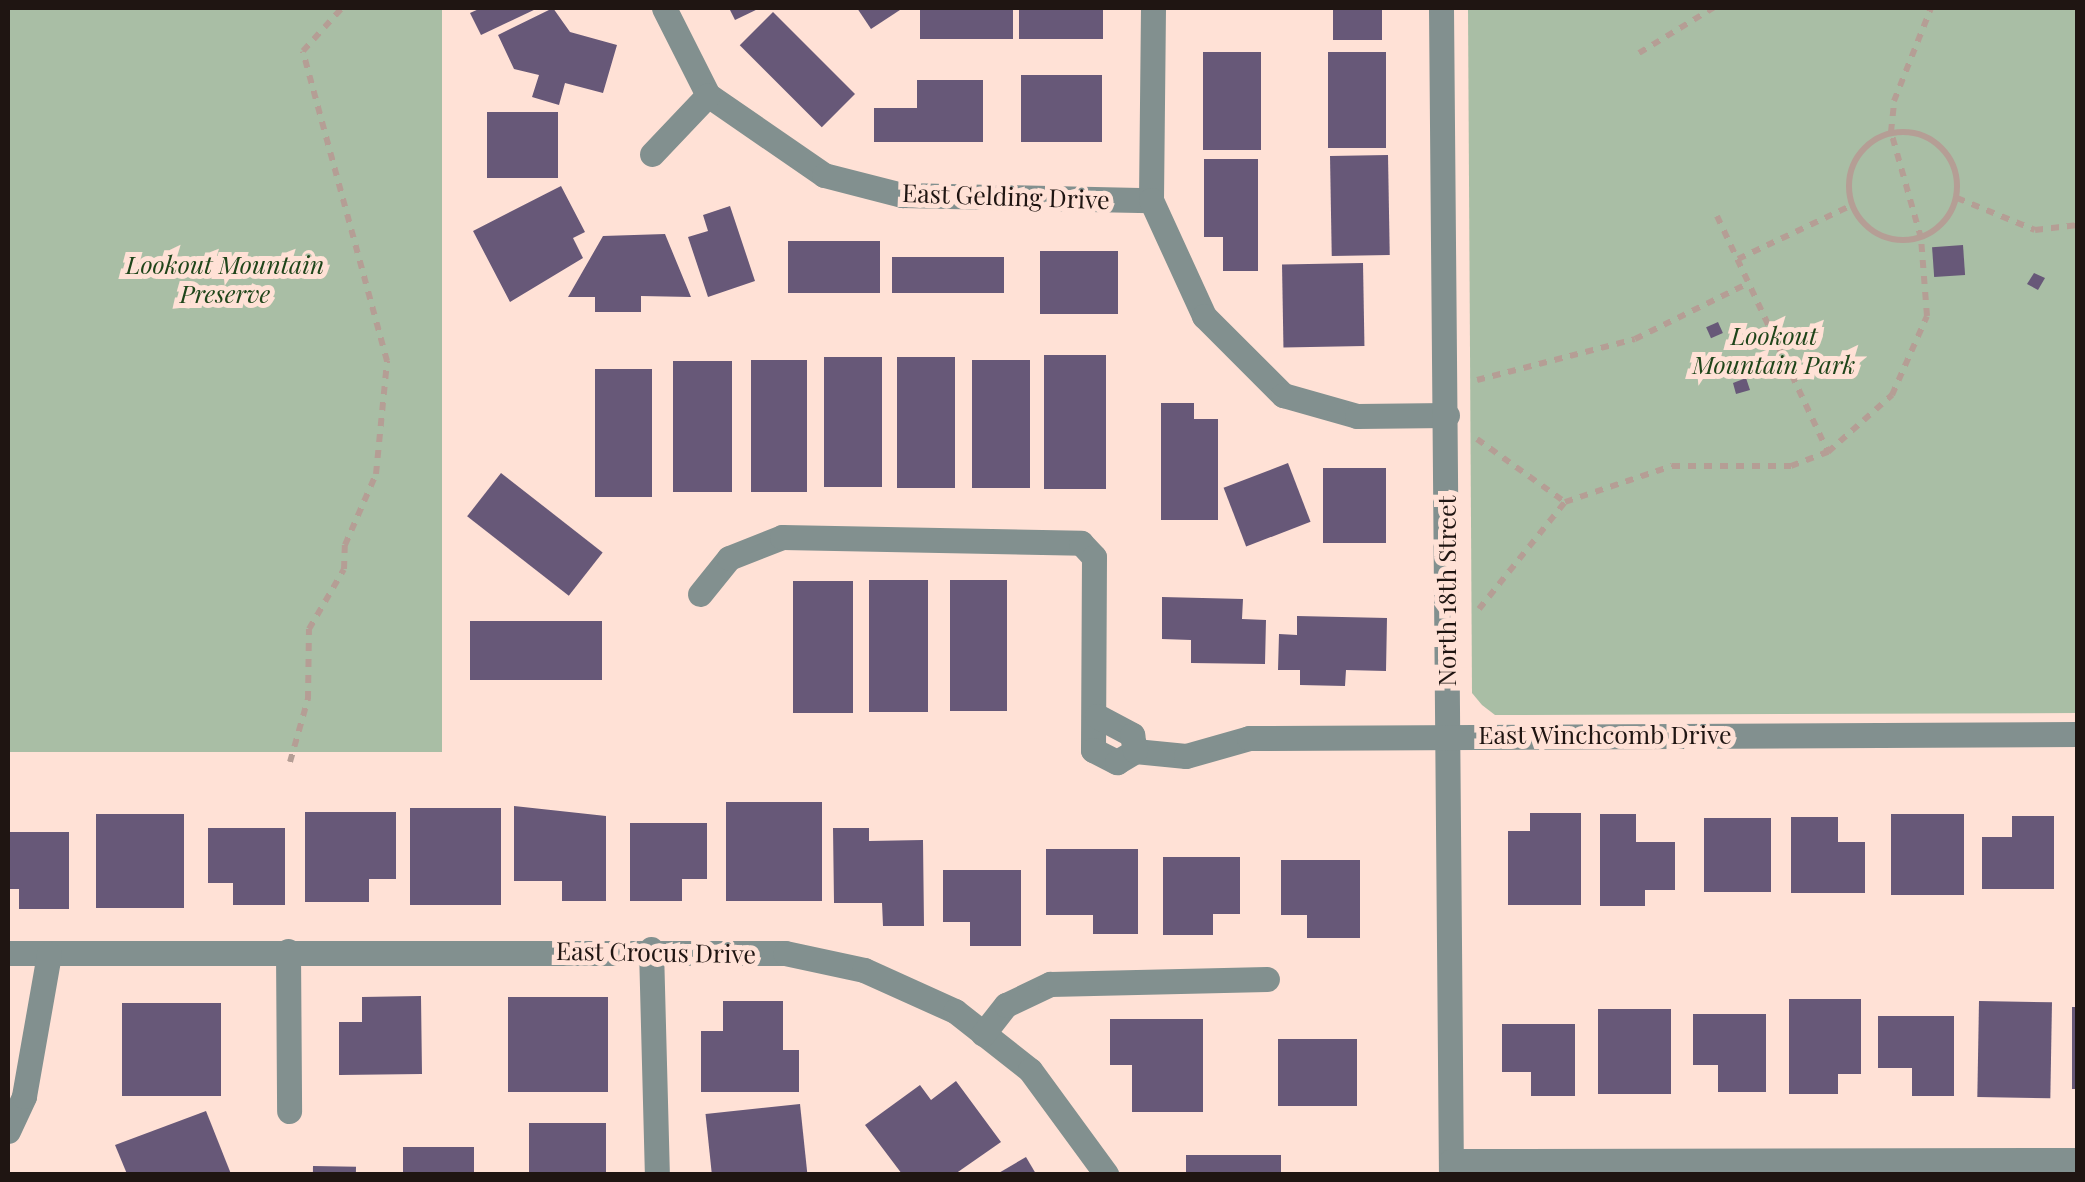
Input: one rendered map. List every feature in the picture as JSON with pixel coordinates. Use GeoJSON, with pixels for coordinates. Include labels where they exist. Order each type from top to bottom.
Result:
{"type":"FeatureCollection","features":[{"type":"Feature","properties":{"kind":"street","name":"East Gelding Drive"},"geometry":{"type":"LineString","coordinates":[[664,8],[708,95],[824,175],[902,196],[1151,200]]}},
{"type":"Feature","properties":{"kind":"street"},"geometry":{"type":"LineString","coordinates":[[1153,8],[1151,200],[1204,316],[1283,395],[1357,416],[1447,415]]}},
{"type":"Feature","properties":{"kind":"street","name":"North 18th Street"},"geometry":{"type":"LineString","coordinates":[[1441,8],[1451,1168]]}},
{"type":"Feature","properties":{"kind":"street"},"geometry":{"type":"LineString","coordinates":[[652,154],[708,95]]}},
{"type":"Feature","properties":{"kind":"street","name":"East Winchcomb Drive"},"geometry":{"type":"LineString","coordinates":[[700,594],[729,558],[782,537],[1062,537],[1094,557],[1097,716],[1093,750],[1117,762],[1134,751],[1186,756],[1249,738],[1445,734],[2078,734]]}},
{"type":"Feature","properties":{"kind":"street"},"geometry":{"type":"LineString","coordinates":[[651,949],[657,1174]]}},
{"type":"Feature","properties":{"kind":"street","name":"East Crocus Drive"},"geometry":{"type":"LineString","coordinates":[[8,953],[651,949],[786,953],[864,970],[983,1034],[1030,1070],[1106,1174]]}},
{"type":"Feature","properties":{"kind":"street"},"geometry":{"type":"LineString","coordinates":[[288,951],[289,1111]]}},
{"type":"Feature","properties":{"kind":"street"},"geometry":{"type":"LineString","coordinates":[[8,1132],[24,1096],[49,954]]}},
{"type":"Feature","properties":{"kind":"street"},"geometry":{"type":"LineString","coordinates":[[983,1034],[1006,1006],[1050,984],[1266,980]]}},
{"type":"Feature","properties":{"kind":"street"},"geometry":{"type":"LineString","coordinates":[[1451,1168],[2078,1160]]}},
{"type":"Feature","properties":{"kind":"path"},"geometry":{"type":"LineString","coordinates":[[290,762],[308,700],[309,629],[344,569],[376,474],[387,361],[302,50],[342,8]]}},
{"type":"Feature","properties":{"kind":"path"},"geometry":{"type":"LineString","coordinates":[[1639,53],[1713,8]]}},
{"type":"Feature","properties":{"kind":"path"},"geometry":{"type":"LineString","coordinates":[[1480,610],[1565,502],[1672,466],[1791,466],[1828,452],[1892,395],[1916,351],[1926,316],[1921,238],[1891,132],[1901,68],[1931,8]]}},
{"type":"Feature","properties":{"kind":"path"},"geometry":{"type":"LineString","coordinates":[[1891,132],[1942,147],[1956,198]]}},
{"type":"Feature","properties":{"kind":"path"},"geometry":{"type":"LineString","coordinates":[[1891,132],[1852,163],[1852,205],[1872,232],[1921,238]]}},
{"type":"Feature","properties":{"kind":"path"},"geometry":{"type":"LineString","coordinates":[[1956,198],[2034,230],[2078,225]]}},
{"type":"Feature","properties":{"kind":"path"},"geometry":{"type":"LineString","coordinates":[[1921,238],[1956,198]]}},
{"type":"Feature","properties":{"kind":"path"},"geometry":{"type":"LineString","coordinates":[[1738,260],[1852,205]]}},
{"type":"Feature","properties":{"kind":"path"},"geometry":{"type":"LineString","coordinates":[[1717,216],[1828,452]]}},
{"type":"Feature","properties":{"kind":"path"},"geometry":{"type":"LineString","coordinates":[[1477,380],[1635,339],[1749,283]]}},
{"type":"Feature","properties":{"kind":"path"},"geometry":{"type":"LineString","coordinates":[[1477,439],[1565,502]]}},
{"type":"Feature","properties":{"kind":"green space","name":"Lookout Mountain Preserve"},"geometry":{"type":"Polygon","coordinates":[[[8,8],[442,8],[442,752],[8,752],[8,8]]]}},
{"type":"Feature","properties":{"kind":"green space","name":"Lookout Mountain Park"},"geometry":{"type":"Polygon","coordinates":[[[1468,8],[2077,8],[2077,713],[1495,715],[1482,705],[1472,693],[1468,8]]]}},
{"type":"Feature","properties":{"kind":"building"},"geometry":{"type":"Polygon","coordinates":[[[481,8],[538,8],[481,35],[470,13],[481,8]]]}},
{"type":"Feature","properties":{"kind":"building"},"geometry":{"type":"Polygon","coordinates":[[[553,8],[570,32],[617,45],[603,93],[565,83],[559,105],[532,97],[539,75],[514,69],[498,35],[553,8]]]}},
{"type":"Feature","properties":{"kind":"building"},"geometry":{"type":"Polygon","coordinates":[[[729,8],[760,8],[735,20],[729,8]]]}},
{"type":"Feature","properties":{"kind":"building"},"geometry":{"type":"Polygon","coordinates":[[[857,8],[903,8],[871,29],[857,8]]]}},
{"type":"Feature","properties":{"kind":"building"},"geometry":{"type":"Polygon","coordinates":[[[920,8],[1013,8],[1013,39],[920,39],[920,8]]]}},
{"type":"Feature","properties":{"kind":"building"},"geometry":{"type":"Polygon","coordinates":[[[1019,8],[1103,8],[1103,39],[1019,39],[1019,8]]]}},
{"type":"Feature","properties":{"kind":"building"},"geometry":{"type":"Polygon","coordinates":[[[1333,8],[1382,8],[1382,40],[1333,40],[1333,8]]]}},
{"type":"Feature","properties":{"kind":"building"},"geometry":{"type":"Polygon","coordinates":[[[773,12],[855,94],[822,127],[740,45],[773,12]]]}},
{"type":"Feature","properties":{"kind":"building"},"geometry":{"type":"Polygon","coordinates":[[[1203,52],[1261,52],[1261,150],[1203,150],[1203,52]]]}},
{"type":"Feature","properties":{"kind":"building"},"geometry":{"type":"Polygon","coordinates":[[[1328,52],[1386,52],[1386,148],[1328,148],[1328,52]]]}},
{"type":"Feature","properties":{"kind":"building"},"geometry":{"type":"Polygon","coordinates":[[[1021,75],[1102,75],[1102,142],[1021,142],[1021,75]]]}},
{"type":"Feature","properties":{"kind":"building"},"geometry":{"type":"Polygon","coordinates":[[[917,80],[983,80],[983,142],[874,142],[874,108],[917,108],[917,80]]]}},
{"type":"Feature","properties":{"kind":"building"},"geometry":{"type":"Polygon","coordinates":[[[487,112],[558,112],[558,178],[487,178],[487,112]]]}},
{"type":"Feature","properties":{"kind":"building"},"geometry":{"type":"Polygon","coordinates":[[[1388,155],[1390,255],[1332,256],[1330,156],[1388,155]]]}},
{"type":"Feature","properties":{"kind":"building"},"geometry":{"type":"Polygon","coordinates":[[[1204,159],[1258,159],[1258,271],[1223,271],[1223,237],[1204,237],[1204,159]]]}},
{"type":"Feature","properties":{"kind":"building"},"geometry":{"type":"Polygon","coordinates":[[[561,186],[585,232],[573,238],[583,258],[510,302],[473,231],[561,186]]]}},
{"type":"Feature","properties":{"kind":"building"},"geometry":{"type":"Polygon","coordinates":[[[730,206],[755,281],[708,297],[688,237],[708,231],[703,215],[730,206]]]}},
{"type":"Feature","properties":{"kind":"building"},"geometry":{"type":"Polygon","coordinates":[[[665,234],[691,297],[641,296],[641,312],[595,312],[595,297],[568,297],[603,236],[665,234]]]}},
{"type":"Feature","properties":{"kind":"building"},"geometry":{"type":"Polygon","coordinates":[[[788,241],[880,241],[880,293],[788,293],[788,241]]]}},
{"type":"Feature","properties":{"kind":"building"},"geometry":{"type":"Polygon","coordinates":[[[1963,245],[1965,275],[1934,277],[1932,247],[1963,245]]]}},
{"type":"Feature","properties":{"kind":"building"},"geometry":{"type":"Polygon","coordinates":[[[1040,251],[1118,251],[1118,314],[1040,314],[1040,251]]]}},
{"type":"Feature","properties":{"kind":"building"},"geometry":{"type":"Polygon","coordinates":[[[892,257],[1004,257],[1004,293],[892,293],[892,257]]]}},
{"type":"Feature","properties":{"kind":"building"},"geometry":{"type":"Polygon","coordinates":[[[1363,263],[1364,346],[1283,347],[1282,264],[1363,263]]]}},
{"type":"Feature","properties":{"kind":"building"},"geometry":{"type":"Polygon","coordinates":[[[2034,273],[2045,278],[2038,290],[2027,284],[2034,273]]]}},
{"type":"Feature","properties":{"kind":"building"},"geometry":{"type":"Polygon","coordinates":[[[1718,322],[1723,333],[1711,338],[1706,327],[1718,322]]]}},
{"type":"Feature","properties":{"kind":"building"},"geometry":{"type":"Polygon","coordinates":[[[1044,355],[1106,355],[1106,489],[1044,489],[1044,355]]]}},
{"type":"Feature","properties":{"kind":"building"},"geometry":{"type":"Polygon","coordinates":[[[824,357],[882,357],[882,487],[824,487],[824,357]]]}},
{"type":"Feature","properties":{"kind":"building"},"geometry":{"type":"Polygon","coordinates":[[[897,357],[955,357],[955,488],[897,488],[897,357]]]}},
{"type":"Feature","properties":{"kind":"building"},"geometry":{"type":"Polygon","coordinates":[[[751,360],[807,360],[807,492],[751,492],[751,360]]]}},
{"type":"Feature","properties":{"kind":"building"},"geometry":{"type":"Polygon","coordinates":[[[972,360],[1030,360],[1030,488],[972,488],[972,360]]]}},
{"type":"Feature","properties":{"kind":"building"},"geometry":{"type":"Polygon","coordinates":[[[673,361],[732,361],[732,492],[673,492],[673,361]]]}},
{"type":"Feature","properties":{"kind":"building"},"geometry":{"type":"Polygon","coordinates":[[[595,369],[652,369],[652,497],[595,497],[595,369]]]}},
{"type":"Feature","properties":{"kind":"building"},"geometry":{"type":"Polygon","coordinates":[[[1746,378],[1750,390],[1736,394],[1733,383],[1746,378]]]}},
{"type":"Feature","properties":{"kind":"building"},"geometry":{"type":"Polygon","coordinates":[[[1161,403],[1194,403],[1194,419],[1218,419],[1218,520],[1161,520],[1161,403]]]}},
{"type":"Feature","properties":{"kind":"building"},"geometry":{"type":"Polygon","coordinates":[[[1288,463],[1311,522],[1246,547],[1224,488],[1288,463]]]}},
{"type":"Feature","properties":{"kind":"building"},"geometry":{"type":"Polygon","coordinates":[[[1323,468],[1386,468],[1386,543],[1323,543],[1323,468]]]}},
{"type":"Feature","properties":{"kind":"building"},"geometry":{"type":"Polygon","coordinates":[[[501,473],[603,552],[569,596],[467,516],[501,473]]]}},
{"type":"Feature","properties":{"kind":"building"},"geometry":{"type":"Polygon","coordinates":[[[869,580],[928,580],[928,712],[869,712],[869,580]]]}},
{"type":"Feature","properties":{"kind":"building"},"geometry":{"type":"Polygon","coordinates":[[[950,580],[1007,580],[1007,711],[950,711],[950,580]]]}},
{"type":"Feature","properties":{"kind":"building"},"geometry":{"type":"Polygon","coordinates":[[[793,581],[853,581],[853,713],[793,713],[793,581]]]}},
{"type":"Feature","properties":{"kind":"building"},"geometry":{"type":"Polygon","coordinates":[[[1162,597],[1243,599],[1242,619],[1266,620],[1265,664],[1191,663],[1191,640],[1162,639],[1162,597]]]}},
{"type":"Feature","properties":{"kind":"building"},"geometry":{"type":"Polygon","coordinates":[[[1297,616],[1387,618],[1386,671],[1346,670],[1345,686],[1300,685],[1300,670],[1278,670],[1279,634],[1297,635],[1297,616]]]}},
{"type":"Feature","properties":{"kind":"building"},"geometry":{"type":"Polygon","coordinates":[[[470,621],[602,621],[602,680],[470,680],[470,621]]]}},
{"type":"Feature","properties":{"kind":"building"},"geometry":{"type":"Polygon","coordinates":[[[726,802],[822,802],[822,901],[726,901],[726,802]]]}},
{"type":"Feature","properties":{"kind":"building"},"geometry":{"type":"Polygon","coordinates":[[[514,806],[606,816],[606,901],[562,901],[562,881],[514,881],[514,806]]]}},
{"type":"Feature","properties":{"kind":"building"},"geometry":{"type":"Polygon","coordinates":[[[410,808],[501,808],[501,905],[410,905],[410,808]]]}},
{"type":"Feature","properties":{"kind":"building"},"geometry":{"type":"Polygon","coordinates":[[[305,812],[396,812],[396,879],[369,879],[369,902],[305,902],[305,812]]]}},
{"type":"Feature","properties":{"kind":"building"},"geometry":{"type":"Polygon","coordinates":[[[1530,813],[1581,813],[1581,905],[1508,905],[1508,831],[1530,831],[1530,813]]]}},
{"type":"Feature","properties":{"kind":"building"},"geometry":{"type":"Polygon","coordinates":[[[96,814],[184,814],[184,908],[96,908],[96,814]]]}},
{"type":"Feature","properties":{"kind":"building"},"geometry":{"type":"Polygon","coordinates":[[[1600,814],[1636,814],[1636,842],[1675,842],[1675,890],[1645,890],[1645,906],[1600,906],[1600,814]]]}},
{"type":"Feature","properties":{"kind":"building"},"geometry":{"type":"Polygon","coordinates":[[[1891,814],[1964,814],[1964,895],[1891,895],[1891,814]]]}},
{"type":"Feature","properties":{"kind":"building"},"geometry":{"type":"Polygon","coordinates":[[[2012,816],[2054,816],[2054,889],[1982,889],[1982,837],[2012,837],[2012,816]]]}},
{"type":"Feature","properties":{"kind":"building"},"geometry":{"type":"Polygon","coordinates":[[[1791,817],[1838,817],[1838,842],[1865,842],[1865,893],[1791,893],[1791,817]]]}},
{"type":"Feature","properties":{"kind":"building"},"geometry":{"type":"Polygon","coordinates":[[[1704,818],[1771,818],[1771,892],[1704,892],[1704,818]]]}},
{"type":"Feature","properties":{"kind":"building"},"geometry":{"type":"Polygon","coordinates":[[[630,823],[707,823],[707,879],[682,879],[682,901],[630,901],[630,823]]]}},
{"type":"Feature","properties":{"kind":"building"},"geometry":{"type":"Polygon","coordinates":[[[208,828],[285,828],[285,905],[233,905],[233,883],[208,883],[208,828]]]}},
{"type":"Feature","properties":{"kind":"building"},"geometry":{"type":"Polygon","coordinates":[[[833,828],[869,828],[869,841],[923,840],[924,926],[883,926],[882,903],[834,903],[833,828]]]}},
{"type":"Feature","properties":{"kind":"building"},"geometry":{"type":"Polygon","coordinates":[[[8,832],[69,832],[69,909],[19,909],[19,889],[8,889],[8,832]]]}},
{"type":"Feature","properties":{"kind":"building"},"geometry":{"type":"Polygon","coordinates":[[[1046,849],[1138,849],[1138,934],[1093,934],[1093,915],[1046,915],[1046,849]]]}},
{"type":"Feature","properties":{"kind":"building"},"geometry":{"type":"Polygon","coordinates":[[[1163,857],[1240,857],[1240,914],[1213,914],[1213,935],[1163,935],[1163,857]]]}},
{"type":"Feature","properties":{"kind":"building"},"geometry":{"type":"Polygon","coordinates":[[[1281,860],[1360,860],[1360,938],[1307,938],[1307,915],[1281,915],[1281,860]]]}},
{"type":"Feature","properties":{"kind":"building"},"geometry":{"type":"Polygon","coordinates":[[[943,870],[1021,870],[1021,946],[970,946],[970,922],[943,922],[943,870]]]}},
{"type":"Feature","properties":{"kind":"building"},"geometry":{"type":"Polygon","coordinates":[[[421,996],[422,1074],[339,1075],[339,1022],[362,1022],[362,997],[421,996]]]}},
{"type":"Feature","properties":{"kind":"building"},"geometry":{"type":"Polygon","coordinates":[[[508,997],[608,997],[608,1092],[508,1092],[508,997]]]}},
{"type":"Feature","properties":{"kind":"building"},"geometry":{"type":"Polygon","coordinates":[[[1789,999],[1861,999],[1861,1074],[1838,1074],[1838,1094],[1789,1094],[1789,999]]]}},
{"type":"Feature","properties":{"kind":"building"},"geometry":{"type":"Polygon","coordinates":[[[723,1001],[783,1001],[783,1050],[799,1050],[799,1092],[701,1092],[701,1031],[723,1031],[723,1001]]]}},
{"type":"Feature","properties":{"kind":"building"},"geometry":{"type":"Polygon","coordinates":[[[1979,1001],[2052,1002],[2050,1098],[1977,1097],[1979,1001]]]}},
{"type":"Feature","properties":{"kind":"building"},"geometry":{"type":"Polygon","coordinates":[[[122,1003],[221,1003],[221,1096],[122,1096],[122,1003]]]}},
{"type":"Feature","properties":{"kind":"building"},"geometry":{"type":"Polygon","coordinates":[[[2072,1007],[2078,1007],[2078,1089],[2072,1089],[2072,1007]]]}},
{"type":"Feature","properties":{"kind":"building"},"geometry":{"type":"Polygon","coordinates":[[[1598,1009],[1671,1009],[1671,1094],[1598,1094],[1598,1009]]]}},
{"type":"Feature","properties":{"kind":"building"},"geometry":{"type":"Polygon","coordinates":[[[1693,1014],[1766,1014],[1766,1092],[1718,1092],[1718,1065],[1693,1065],[1693,1014]]]}},
{"type":"Feature","properties":{"kind":"building"},"geometry":{"type":"Polygon","coordinates":[[[1878,1016],[1954,1016],[1954,1096],[1912,1096],[1912,1068],[1878,1068],[1878,1016]]]}},
{"type":"Feature","properties":{"kind":"building"},"geometry":{"type":"Polygon","coordinates":[[[1110,1019],[1203,1019],[1203,1112],[1132,1112],[1132,1065],[1110,1065],[1110,1019]]]}},
{"type":"Feature","properties":{"kind":"building"},"geometry":{"type":"Polygon","coordinates":[[[1502,1024],[1575,1024],[1575,1096],[1531,1096],[1531,1072],[1502,1072],[1502,1024]]]}},
{"type":"Feature","properties":{"kind":"building"},"geometry":{"type":"Polygon","coordinates":[[[1278,1039],[1357,1039],[1357,1106],[1278,1106],[1278,1039]]]}},
{"type":"Feature","properties":{"kind":"building"},"geometry":{"type":"Polygon","coordinates":[[[956,1081],[1001,1142],[955,1174],[902,1174],[865,1125],[920,1085],[931,1100],[956,1081]]]}},
{"type":"Feature","properties":{"kind":"building"},"geometry":{"type":"Polygon","coordinates":[[[800,1104],[807,1174],[712,1174],[706,1114],[800,1104]]]}},
{"type":"Feature","properties":{"kind":"building"},"geometry":{"type":"Polygon","coordinates":[[[206,1111],[231,1174],[127,1174],[115,1145],[206,1111]]]}},
{"type":"Feature","properties":{"kind":"building"},"geometry":{"type":"Polygon","coordinates":[[[529,1123],[606,1123],[606,1174],[529,1174],[529,1123]]]}},
{"type":"Feature","properties":{"kind":"building"},"geometry":{"type":"Polygon","coordinates":[[[403,1147],[474,1147],[474,1174],[403,1174],[403,1147]]]}},
{"type":"Feature","properties":{"kind":"building"},"geometry":{"type":"Polygon","coordinates":[[[1186,1155],[1281,1155],[1281,1174],[1186,1174],[1186,1155]]]}},
{"type":"Feature","properties":{"kind":"building"},"geometry":{"type":"Polygon","coordinates":[[[1026,1157],[1036,1174],[997,1174],[1026,1157]]]}},
{"type":"Feature","properties":{"kind":"building"},"geometry":{"type":"Polygon","coordinates":[[[313,1166],[356,1167],[356,1174],[313,1174],[313,1166]]]}}]}
